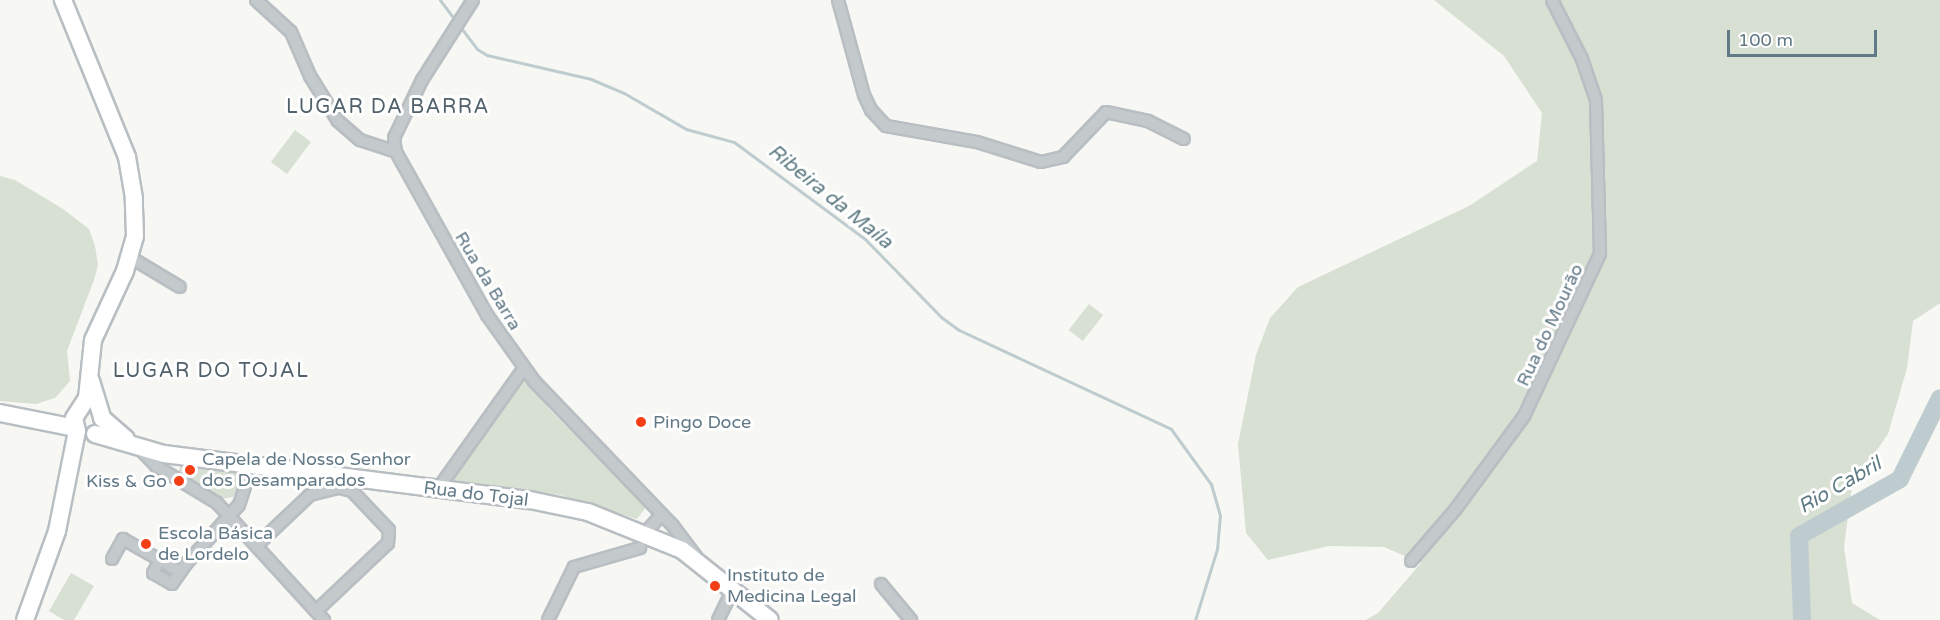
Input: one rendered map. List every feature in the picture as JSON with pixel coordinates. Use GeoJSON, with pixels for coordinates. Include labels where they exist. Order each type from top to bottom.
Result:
{"type":"FeatureCollection","features":[{"type":"Feature","properties":{"kind":"main road"},"geometry":{"type":"LineString","coordinates":[[25,620],[57,531],[73,454],[84,432],[81,409],[94,337],[130,257],[135,218],[128,157],[63,0]]}},
{"type":"Feature","properties":{"kind":"main road"},"geometry":{"type":"LineString","coordinates":[[84,432],[101,427],[101,416],[89,368]]}},
{"type":"Feature","properties":{"kind":"main road"},"geometry":{"type":"LineString","coordinates":[[39,419],[92,408],[137,446]]}},
{"type":"Feature","properties":{"kind":"main road","name":"Rua do Tojal"},"geometry":{"type":"LineString","coordinates":[[0,413],[39,419],[164,454],[567,507],[699,560],[734,587],[770,620]]}},
{"type":"Feature","properties":{"kind":"street"},"geometry":{"type":"LineString","coordinates":[[256,0],[291,32],[310,76],[338,121],[360,140],[396,152]]}},
{"type":"Feature","properties":{"kind":"street"},"geometry":{"type":"LineString","coordinates":[[396,152],[393,144],[398,130],[422,80],[473,0]]}},
{"type":"Feature","properties":{"kind":"street"},"geometry":{"type":"LineString","coordinates":[[838,0],[864,94],[871,111],[886,126],[973,141],[1041,162],[1063,157],[1106,112],[1148,121],[1184,139]]}},
{"type":"Feature","properties":{"kind":"street","name":"Rua do Mourão"},"geometry":{"type":"LineString","coordinates":[[1411,561],[1455,510],[1524,416],[1600,254],[1596,100],[1582,59],[1552,0]]}},
{"type":"Feature","properties":{"kind":"street","name":"Rua da Barra"},"geometry":{"type":"LineString","coordinates":[[396,152],[487,315],[524,368],[553,405],[665,518],[699,560]]}},
{"type":"Feature","properties":{"kind":"street"},"geometry":{"type":"LineString","coordinates":[[130,257],[180,287]]}},
{"type":"Feature","properties":{"kind":"street"},"geometry":{"type":"LineString","coordinates":[[438,489],[524,368]]}},
{"type":"Feature","properties":{"kind":"street"},"geometry":{"type":"LineString","coordinates":[[137,446],[149,461],[211,498],[320,616],[388,543],[389,530],[352,491],[339,488],[310,495],[256,546]]}},
{"type":"Feature","properties":{"kind":"street"},"geometry":{"type":"LineString","coordinates":[[112,558],[123,539],[160,560],[153,573],[172,584],[243,499],[252,465]]}},
{"type":"Feature","properties":{"kind":"street"},"geometry":{"type":"LineString","coordinates":[[548,620],[574,567],[646,539],[665,518]]}},
{"type":"Feature","properties":{"kind":"street"},"geometry":{"type":"LineString","coordinates":[[881,584],[911,620]]}},
{"type":"Feature","properties":{"kind":"street"},"geometry":{"type":"LineString","coordinates":[[718,620],[734,587]]}},
{"type":"Feature","properties":{"kind":"shaded area"},"geometry":{"type":"Polygon","coordinates":[[[1434,0],[1940,0],[1940,303],[1913,321],[1907,368],[1888,434],[1852,486],[1844,547],[1852,603],[1880,620],[1366,620],[1378,613],[1421,563],[1384,547],[1329,546],[1268,560],[1246,533],[1238,444],[1256,355],[1270,318],[1298,287],[1469,206],[1537,161],[1542,113],[1504,56],[1434,0]]]}},
{"type":"Feature","properties":{"kind":"shaded area"},"geometry":{"type":"Polygon","coordinates":[[[295,130],[311,142],[287,174],[271,162],[295,130]]]}},
{"type":"Feature","properties":{"kind":"shaded area"},"geometry":{"type":"Polygon","coordinates":[[[0,176],[15,180],[63,209],[89,229],[98,265],[67,351],[70,381],[55,398],[36,404],[0,401],[0,176]]]}},
{"type":"Feature","properties":{"kind":"shaded area"},"geometry":{"type":"Polygon","coordinates":[[[1089,304],[1103,315],[1083,341],[1069,330],[1089,304]]]}},
{"type":"Feature","properties":{"kind":"shaded area"},"geometry":{"type":"Polygon","coordinates":[[[524,376],[550,410],[646,507],[637,519],[560,495],[449,481],[524,376]]]}},
{"type":"Feature","properties":{"kind":"shaded area"},"geometry":{"type":"Polygon","coordinates":[[[182,461],[237,471],[239,483],[233,497],[221,499],[178,473],[182,461]]]}},
{"type":"Feature","properties":{"kind":"shaded area"},"geometry":{"type":"Polygon","coordinates":[[[71,573],[94,586],[74,620],[64,620],[49,611],[71,573]]]}},
{"type":"Feature","properties":{"kind":"waterway","name":"Ribeira da Maíla"},"geometry":{"type":"LineString","coordinates":[[440,0],[477,49],[487,55],[591,79],[624,93],[686,129],[734,142],[865,239],[941,317],[959,330],[1171,429],[1211,484],[1220,515],[1217,549],[1195,620]]}},
{"type":"Feature","properties":{"kind":"waterway","name":"Rio Cabril"},"geometry":{"type":"LineString","coordinates":[[1802,620],[1799,536],[1900,479],[1940,398]]}},
{"type":"Feature","properties":{"kind":"place","name":"Pingo Doce"},"geometry":{"type":"Point","coordinates":[641,422]}},
{"type":"Feature","properties":{"kind":"place","name":"Capela de Nosso Senhor dos Desamparados"},"geometry":{"type":"Point","coordinates":[190,470]}},
{"type":"Feature","properties":{"kind":"place","name":"Kiss & Go"},"geometry":{"type":"Point","coordinates":[179,481]}},
{"type":"Feature","properties":{"kind":"place","name":"Escola Básica de Lordelo"},"geometry":{"type":"Point","coordinates":[146,544]}},
{"type":"Feature","properties":{"kind":"place","name":"Instituto de Medicina Legal"},"geometry":{"type":"Point","coordinates":[715,586]}},
{"type":"Feature","properties":{"kind":"district","name":"LUGAR DA BARRA"},"geometry":{"type":"Point","coordinates":[388,107]}},
{"type":"Feature","properties":{"kind":"district","name":"LUGAR DO TOJAL"},"geometry":{"type":"Point","coordinates":[211,371]}}]}
